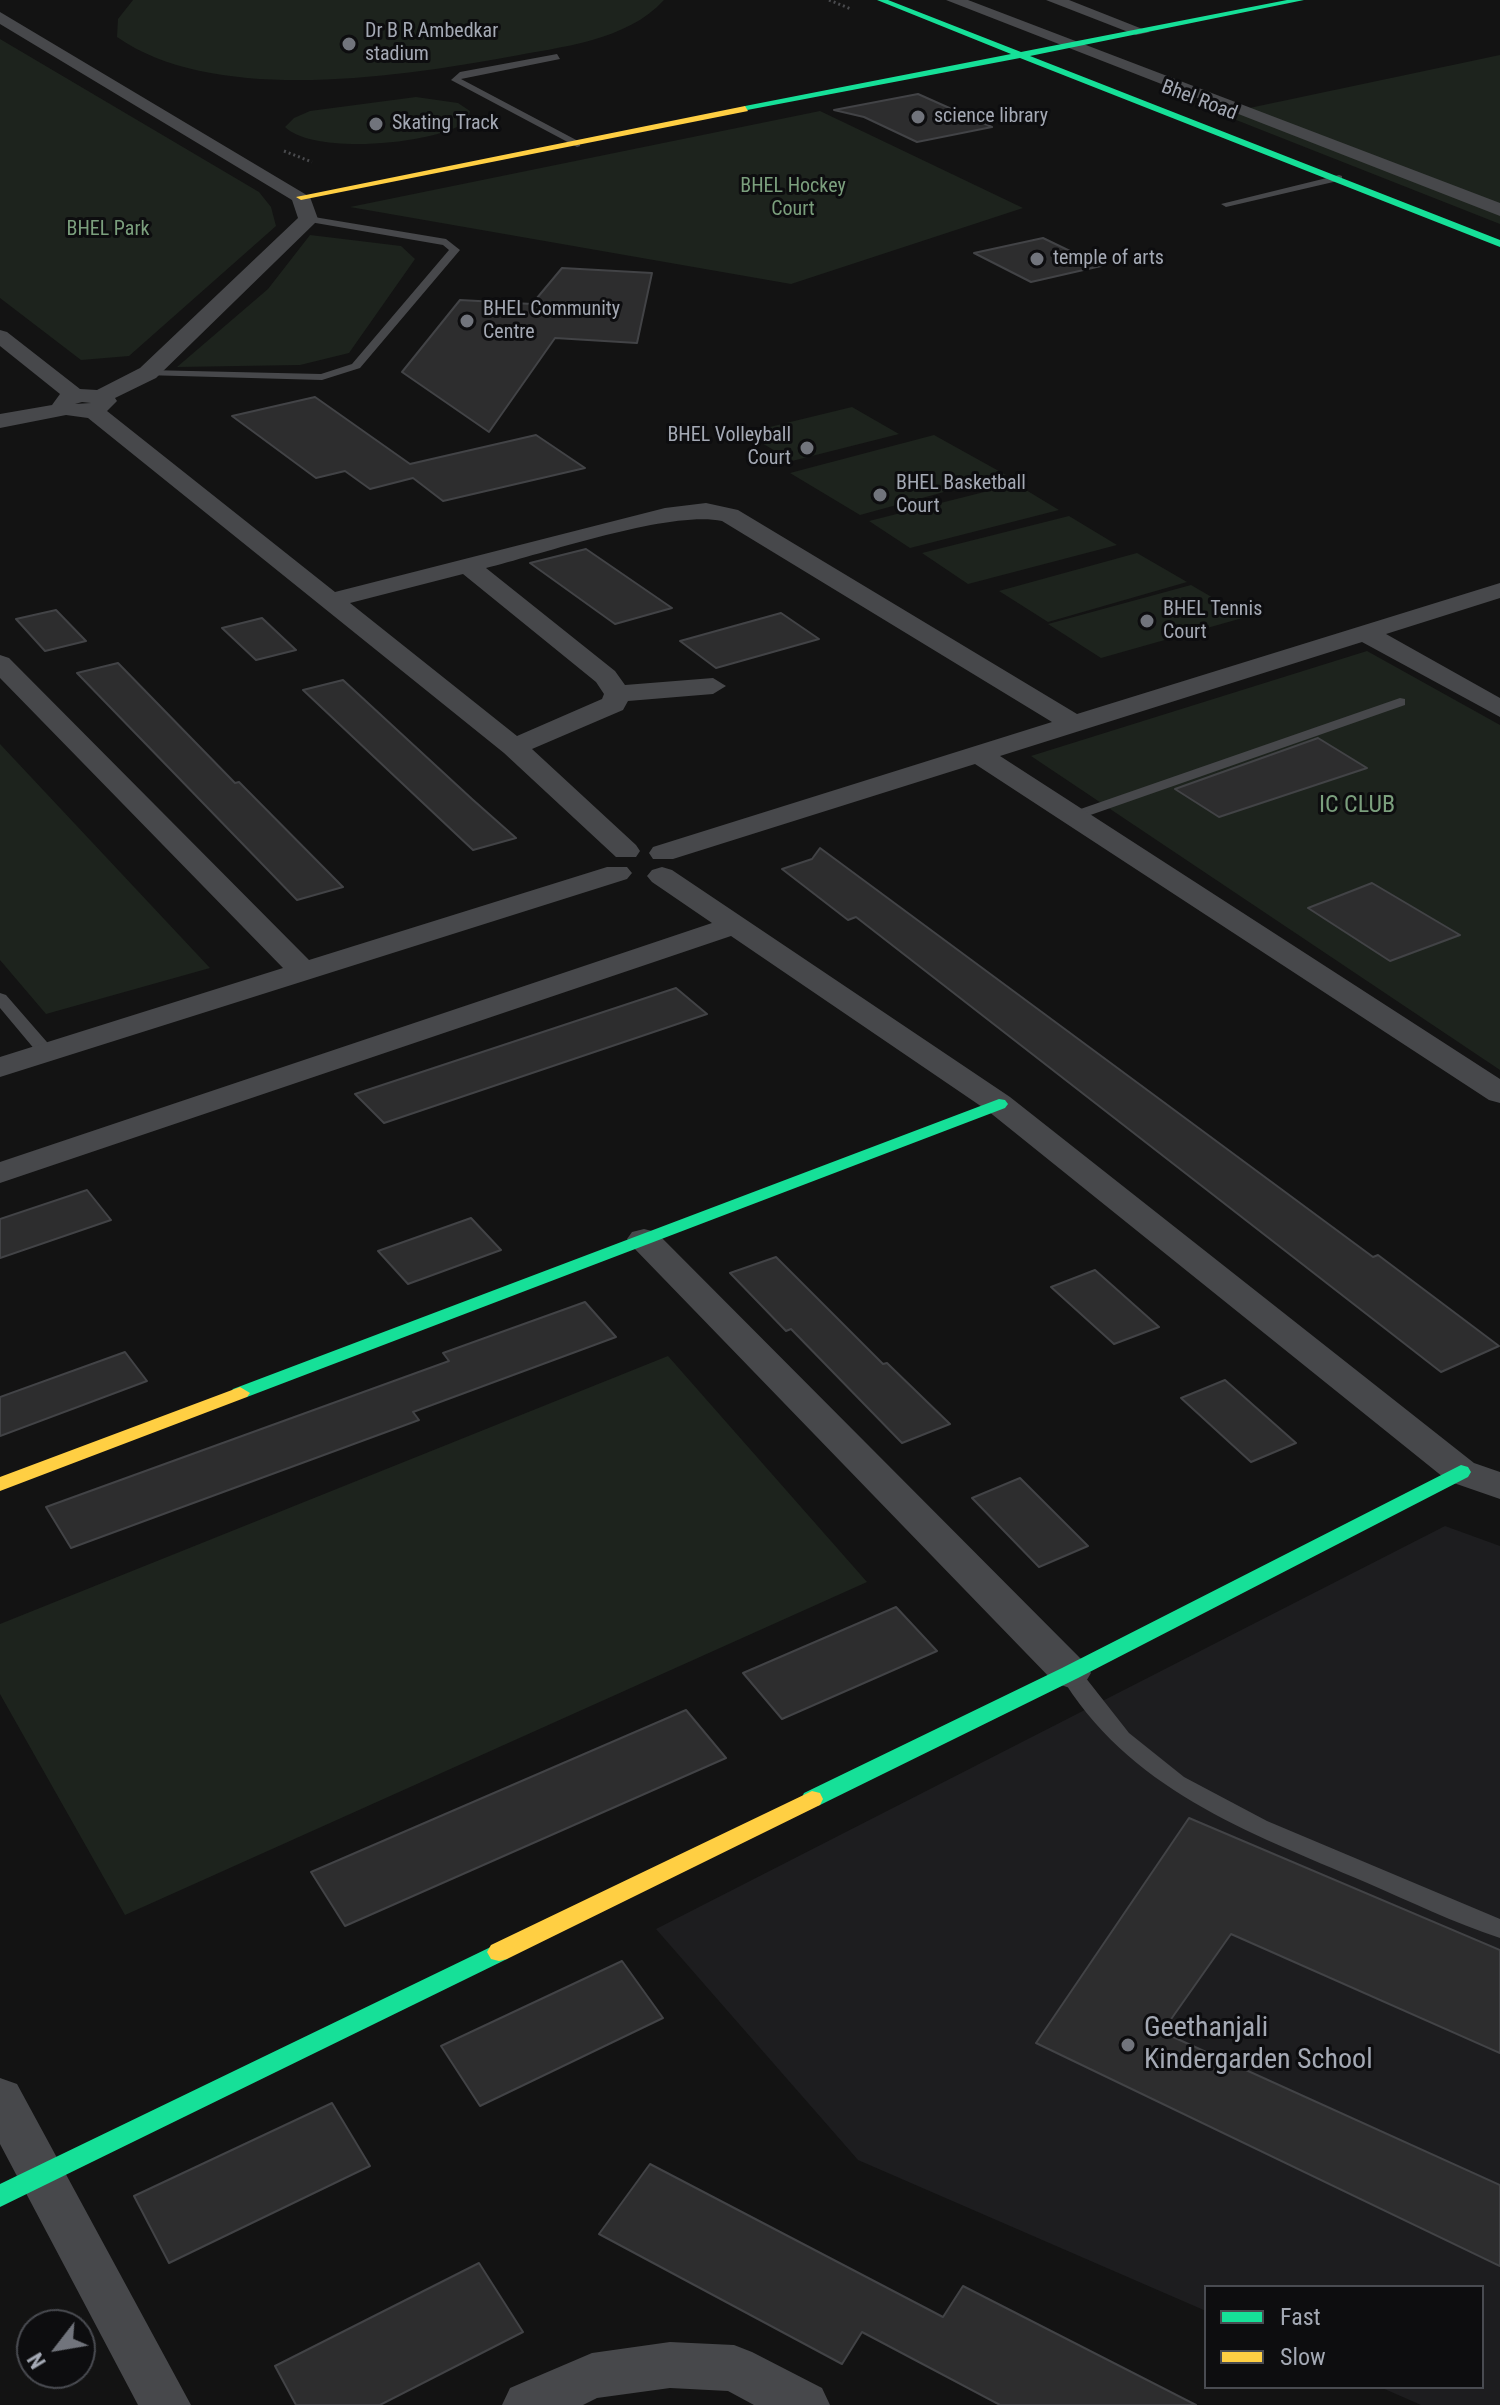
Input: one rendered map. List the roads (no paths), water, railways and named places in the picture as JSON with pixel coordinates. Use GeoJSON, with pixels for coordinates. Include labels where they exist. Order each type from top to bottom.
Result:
{"type":"FeatureCollection","features":[{"type":"Feature","properties":{"kind":"street","name":"Bhel Road"},"geometry":{"type":"LineString","coordinates":[[881,0],[1500,244]]}},
{"type":"Feature","properties":{"kind":"street"},"geometry":{"type":"LineString","coordinates":[[954,0],[1500,210]]}},
{"type":"Feature","properties":{"kind":"street"},"geometry":{"type":"LineString","coordinates":[[1054,0],[1142,32]]}},
{"type":"Feature","properties":{"kind":"street"},"geometry":{"type":"LineString","coordinates":[[301,197],[1024,57],[1300,0]]}},
{"type":"Feature","properties":{"kind":"street"},"geometry":{"type":"LineString","coordinates":[[0,17],[301,197],[308,219],[148,373],[83,403],[0,421]]}},
{"type":"Feature","properties":{"kind":"street"},"geometry":{"type":"LineString","coordinates":[[0,336],[514,747],[622,862],[632,879],[662,864],[979,754],[1500,590]]}},
{"type":"Feature","properties":{"kind":"street"},"geometry":{"type":"LineString","coordinates":[[333,600],[665,515],[706,510],[730,515],[1074,724]]}},
{"type":"Feature","properties":{"kind":"street"},"geometry":{"type":"LineString","coordinates":[[468,566],[606,677],[617,694],[614,704],[599,714],[514,747]]}},
{"type":"Feature","properties":{"kind":"street"},"geometry":{"type":"LineString","coordinates":[[1365,633],[1500,709]]}},
{"type":"Feature","properties":{"kind":"street"},"geometry":{"type":"LineString","coordinates":[[0,663],[304,972]]}},
{"type":"Feature","properties":{"kind":"street"},"geometry":{"type":"LineString","coordinates":[[617,694],[713,686]]}},
{"type":"Feature","properties":{"kind":"street"},"geometry":{"type":"LineString","coordinates":[[979,754],[1500,1093]]}},
{"type":"Feature","properties":{"kind":"street"},"geometry":{"type":"LineString","coordinates":[[0,1067],[304,972],[622,862]]}},
{"type":"Feature","properties":{"kind":"street"},"geometry":{"type":"LineString","coordinates":[[662,864],[735,925],[999,1104],[1461,1472],[1500,1486]]}},
{"type":"Feature","properties":{"kind":"street"},"geometry":{"type":"LineString","coordinates":[[0,1173],[735,925]]}},
{"type":"Feature","properties":{"kind":"street"},"geometry":{"type":"LineString","coordinates":[[0,1484],[999,1104]]}},
{"type":"Feature","properties":{"kind":"street"},"geometry":{"type":"LineString","coordinates":[[644,1239],[1070,1673]]}},
{"type":"Feature","properties":{"kind":"street"},"geometry":{"type":"LineString","coordinates":[[21,2186],[1070,1673],[1461,1472]]}},
{"type":"Feature","properties":{"kind":"street"},"geometry":{"type":"LineString","coordinates":[[0,2098],[21,2186],[165,2405]]}},
{"type":"Feature","properties":{"kind":"street"},"geometry":{"type":"LineString","coordinates":[[528,2405],[592,2376],[670,2365],[734,2368],[804,2405]]}},
{"type":"Feature","properties":{"kind":"lane"},"geometry":{"type":"LineString","coordinates":[[557,57],[460,75],[456,80],[577,144]]}},
{"type":"Feature","properties":{"kind":"lane"},"geometry":{"type":"LineString","coordinates":[[1226,204],[1339,178]]}},
{"type":"Feature","properties":{"kind":"lane"},"geometry":{"type":"LineString","coordinates":[[148,373],[322,377],[349,371],[455,250],[446,242],[308,219]]}},
{"type":"Feature","properties":{"kind":"lane"},"geometry":{"type":"LineString","coordinates":[[1074,816],[1400,702]]}},
{"type":"Feature","properties":{"kind":"lane"},"geometry":{"type":"LineString","coordinates":[[0,998],[47,1053]]}},
{"type":"Feature","properties":{"kind":"lane"},"geometry":{"type":"LineString","coordinates":[[1070,1673],[1121,1739],[1176,1783],[1259,1827],[1499,1927]]}},
{"type":"Feature","properties":{"kind":"place","name":"Dr B R Ambedkar stadium"},"geometry":{"type":"Point","coordinates":[349,44]}},
{"type":"Feature","properties":{"kind":"place","name":"science library"},"geometry":{"type":"Point","coordinates":[918,117]}},
{"type":"Feature","properties":{"kind":"place","name":"Skating Track"},"geometry":{"type":"Point","coordinates":[376,124]}},
{"type":"Feature","properties":{"kind":"place","name":"temple of arts"},"geometry":{"type":"Point","coordinates":[1037,259]}},
{"type":"Feature","properties":{"kind":"place","name":"BHEL Community Centre"},"geometry":{"type":"Point","coordinates":[467,321]}},
{"type":"Feature","properties":{"kind":"place","name":"BHEL Volleyball Court"},"geometry":{"type":"Point","coordinates":[807,448]}},
{"type":"Feature","properties":{"kind":"place","name":"BHEL Basketball Court"},"geometry":{"type":"Point","coordinates":[880,495]}},
{"type":"Feature","properties":{"kind":"place","name":"BHEL Tennis Court"},"geometry":{"type":"Point","coordinates":[1147,621]}},
{"type":"Feature","properties":{"kind":"place","name":"Geethanjali Kindergarden School"},"geometry":{"type":"Point","coordinates":[1128,2045]}},
{"type":"Feature","properties":{"kind":"park label","name":"BHEL Hockey Court"},"geometry":{"type":"Point","coordinates":[793,198]}},
{"type":"Feature","properties":{"kind":"park label","name":"BHEL Park"},"geometry":{"type":"Point","coordinates":[108,230]}},
{"type":"Feature","properties":{"kind":"park label","name":"IC CLUB"},"geometry":{"type":"Point","coordinates":[1357,806]}}]}
